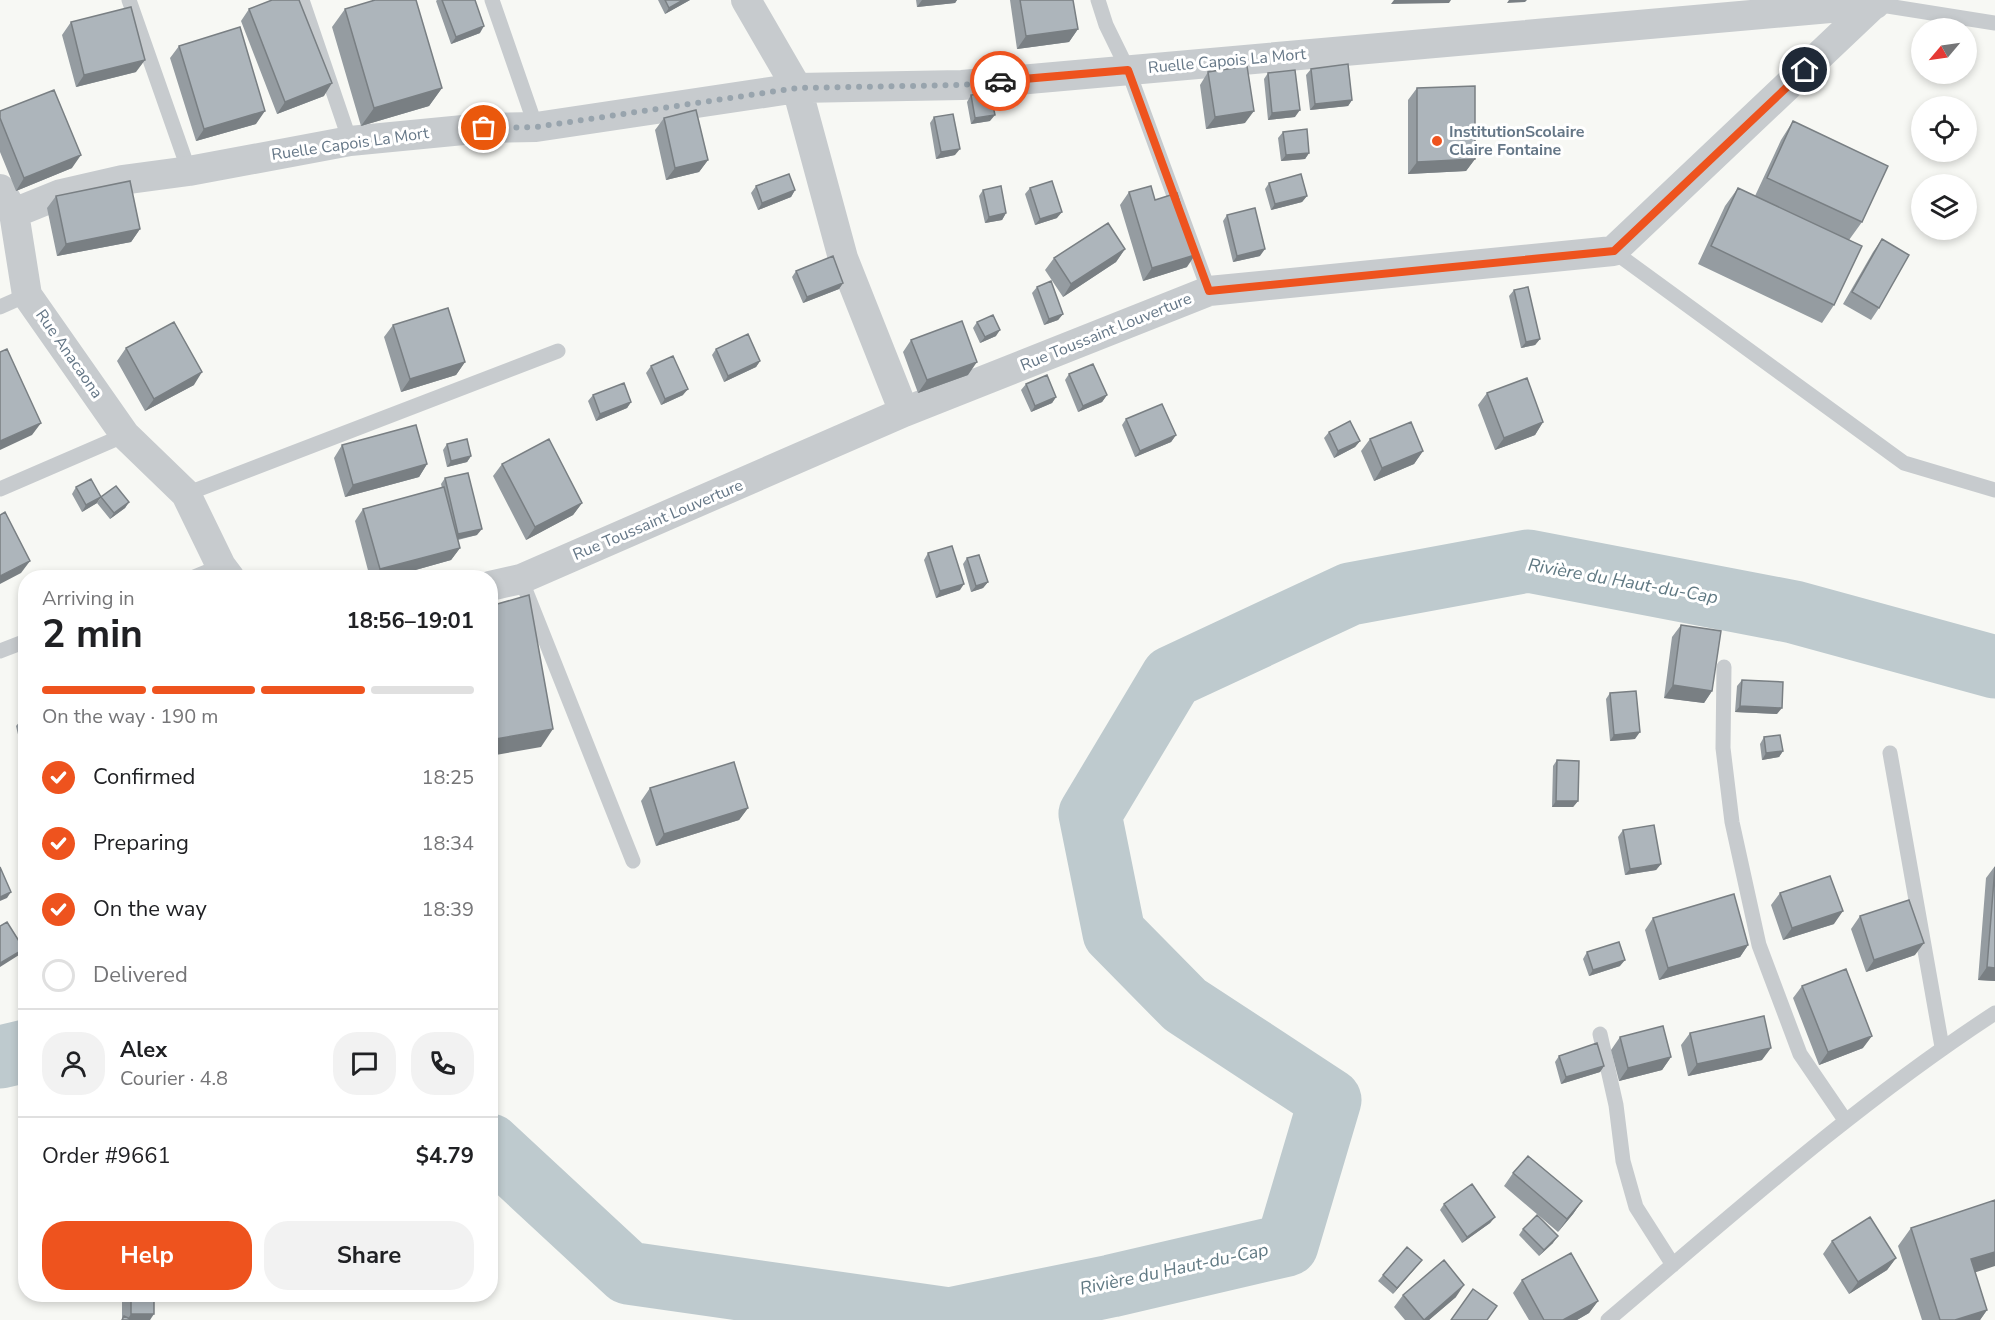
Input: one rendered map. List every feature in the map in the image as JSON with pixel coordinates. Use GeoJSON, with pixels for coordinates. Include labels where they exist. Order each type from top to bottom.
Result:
{"type":"FeatureCollection","features":[{"type":"Feature","properties":{"kind":"street"},"geometry":{"type":"LineString","coordinates":[[746,0],[797,88],[843,258],[904,412]]}},
{"type":"Feature","properties":{"kind":"street","name":"Ruelle Capois La Mort"},"geometry":{"type":"LineString","coordinates":[[7,201],[122,180],[189,171],[350,141],[484,128],[536,127],[797,88],[962,85],[1876,2]]}},
{"type":"Feature","properties":{"kind":"street"},"geometry":{"type":"LineString","coordinates":[[1614,251],[1876,2]]}},
{"type":"Feature","properties":{"kind":"street","name":"Rue Anacaona"},"geometry":{"type":"LineString","coordinates":[[7,201],[27,295],[125,435],[186,494]]}},
{"type":"Feature","properties":{"kind":"street","name":"Rue Toussaint Louverture"},"geometry":{"type":"LineString","coordinates":[[498,584],[521,579],[904,412],[1209,291],[1614,251]]}},
{"type":"Feature","properties":{"kind":"street"},"geometry":{"type":"LineString","coordinates":[[186,494],[225,570]]}},
{"type":"Feature","properties":{"kind":"lane"},"geometry":{"type":"LineString","coordinates":[[129,0],[189,171]]}},
{"type":"Feature","properties":{"kind":"lane"},"geometry":{"type":"LineString","coordinates":[[302,0],[350,141]]}},
{"type":"Feature","properties":{"kind":"lane"},"geometry":{"type":"LineString","coordinates":[[492,0],[536,127]]}},
{"type":"Feature","properties":{"kind":"lane"},"geometry":{"type":"LineString","coordinates":[[1098,0],[1106,25],[1128,70],[1209,291]]}},
{"type":"Feature","properties":{"kind":"lane"},"geometry":{"type":"LineString","coordinates":[[1876,2],[1995,23]]}},
{"type":"Feature","properties":{"kind":"lane"},"geometry":{"type":"LineString","coordinates":[[1614,251],[1904,463],[1995,490]]}},
{"type":"Feature","properties":{"kind":"lane"},"geometry":{"type":"LineString","coordinates":[[0,307],[27,295]]}},
{"type":"Feature","properties":{"kind":"lane"},"geometry":{"type":"LineString","coordinates":[[186,494],[558,351]]}},
{"type":"Feature","properties":{"kind":"lane"},"geometry":{"type":"LineString","coordinates":[[0,489],[125,435]]}},
{"type":"Feature","properties":{"kind":"lane"},"geometry":{"type":"LineString","coordinates":[[521,579],[633,861]]}},
{"type":"Feature","properties":{"kind":"lane"},"geometry":{"type":"LineString","coordinates":[[0,651],[18,644]]}},
{"type":"Feature","properties":{"kind":"lane"},"geometry":{"type":"LineString","coordinates":[[1724,667],[1723,747],[1732,822],[1759,945],[1800,1054],[1845,1120]]}},
{"type":"Feature","properties":{"kind":"lane"},"geometry":{"type":"LineString","coordinates":[[1890,753],[1942,1047]]}},
{"type":"Feature","properties":{"kind":"lane"},"geometry":{"type":"LineString","coordinates":[[1608,1320],[1845,1120],[1942,1047],[1995,1013]]}},
{"type":"Feature","properties":{"kind":"lane"},"geometry":{"type":"LineString","coordinates":[[1600,1034],[1616,1105],[1623,1161],[1636,1207],[1673,1265]]}},
{"type":"Feature","properties":{"kind":"building"},"geometry":{"type":"Polygon","coordinates":[[[272,0],[299,0],[332,83],[285,102],[249,9],[272,0]]]}},
{"type":"Feature","properties":{"kind":"building"},"geometry":{"type":"Polygon","coordinates":[[[375,0],[416,0],[442,88],[374,108],[345,9],[375,0]]]}},
{"type":"Feature","properties":{"kind":"building"},"geometry":{"type":"Polygon","coordinates":[[[442,0],[475,0],[484,26],[456,37],[442,0]]]}},
{"type":"Feature","properties":{"kind":"building"},"geometry":{"type":"Polygon","coordinates":[[[665,0],[683,0],[669,8],[665,0]]]}},
{"type":"Feature","properties":{"kind":"building"},"geometry":{"type":"Polygon","coordinates":[[[1020,0],[1073,0],[1078,29],[1026,36],[1020,0]]]}},
{"type":"Feature","properties":{"kind":"building"},"geometry":{"type":"Polygon","coordinates":[[[131,7],[145,60],[84,75],[71,22],[131,7]]]}},
{"type":"Feature","properties":{"kind":"building"},"geometry":{"type":"Polygon","coordinates":[[[240,27],[265,111],[204,129],[179,46],[240,27]]]}},
{"type":"Feature","properties":{"kind":"building"},"geometry":{"type":"Polygon","coordinates":[[[1348,64],[1352,100],[1315,104],[1311,69],[1348,64]]]}},
{"type":"Feature","properties":{"kind":"building"},"geometry":{"type":"Polygon","coordinates":[[[1247,66],[1254,111],[1215,117],[1208,72],[1247,66]]]}},
{"type":"Feature","properties":{"kind":"building"},"geometry":{"type":"Polygon","coordinates":[[[1295,70],[1300,110],[1272,113],[1268,73],[1295,70]]]}},
{"type":"Feature","properties":{"kind":"building"},"geometry":{"type":"Polygon","coordinates":[[[1475,86],[1475,159],[1417,162],[1417,88],[1475,86]]]}},
{"type":"Feature","properties":{"kind":"building"},"geometry":{"type":"Polygon","coordinates":[[[54,90],[81,155],[24,178],[0,118],[0,111],[54,90]]]}},
{"type":"Feature","properties":{"kind":"building"},"geometry":{"type":"Polygon","coordinates":[[[990,92],[995,115],[975,118],[971,95],[990,92]]]}},
{"type":"Feature","properties":{"kind":"building"},"geometry":{"type":"Polygon","coordinates":[[[696,110],[708,160],[675,168],[664,118],[696,110]]]}},
{"type":"Feature","properties":{"kind":"building"},"geometry":{"type":"Polygon","coordinates":[[[953,114],[960,149],[941,152],[934,117],[953,114]]]}},
{"type":"Feature","properties":{"kind":"building"},"geometry":{"type":"Polygon","coordinates":[[[1793,121],[1888,166],[1862,222],[1767,178],[1793,121]]]}},
{"type":"Feature","properties":{"kind":"building"},"geometry":{"type":"Polygon","coordinates":[[[1307,129],[1309,153],[1286,155],[1283,132],[1307,129]]]}},
{"type":"Feature","properties":{"kind":"building"},"geometry":{"type":"Polygon","coordinates":[[[789,174],[795,190],[762,203],[756,186],[789,174]]]}},
{"type":"Feature","properties":{"kind":"building"},"geometry":{"type":"Polygon","coordinates":[[[1301,174],[1307,196],[1275,204],[1269,183],[1301,174]]]}},
{"type":"Feature","properties":{"kind":"building"},"geometry":{"type":"Polygon","coordinates":[[[130,181],[140,229],[66,244],[56,196],[130,181]]]}},
{"type":"Feature","properties":{"kind":"building"},"geometry":{"type":"Polygon","coordinates":[[[1052,181],[1062,212],[1040,219],[1030,188],[1052,181]]]}},
{"type":"Feature","properties":{"kind":"building"},"geometry":{"type":"Polygon","coordinates":[[[1001,186],[1006,213],[989,217],[983,190],[1001,186]]]}},
{"type":"Feature","properties":{"kind":"building"},"geometry":{"type":"Polygon","coordinates":[[[1151,186],[1155,200],[1177,193],[1195,255],[1152,268],[1129,192],[1151,186]]]}},
{"type":"Feature","properties":{"kind":"building"},"geometry":{"type":"Polygon","coordinates":[[[1738,188],[1862,246],[1834,305],[1711,246],[1738,188]]]}},
{"type":"Feature","properties":{"kind":"building"},"geometry":{"type":"Polygon","coordinates":[[[1255,208],[1265,249],[1237,256],[1227,215],[1255,208]]]}},
{"type":"Feature","properties":{"kind":"building"},"geometry":{"type":"Polygon","coordinates":[[[1108,223],[1125,249],[1071,284],[1054,258],[1108,223]]]}},
{"type":"Feature","properties":{"kind":"building"},"geometry":{"type":"Polygon","coordinates":[[[1882,239],[1909,255],[1879,308],[1852,292],[1882,239]]]}},
{"type":"Feature","properties":{"kind":"building"},"geometry":{"type":"Polygon","coordinates":[[[833,256],[843,283],[807,297],[796,271],[833,256]]]}},
{"type":"Feature","properties":{"kind":"building"},"geometry":{"type":"Polygon","coordinates":[[[1051,281],[1063,314],[1049,319],[1037,287],[1051,281]]]}},
{"type":"Feature","properties":{"kind":"building"},"geometry":{"type":"Polygon","coordinates":[[[1528,287],[1540,339],[1526,342],[1514,290],[1528,287]]]}},
{"type":"Feature","properties":{"kind":"building"},"geometry":{"type":"Polygon","coordinates":[[[448,308],[465,362],[410,379],[393,325],[448,308]]]}},
{"type":"Feature","properties":{"kind":"building"},"geometry":{"type":"Polygon","coordinates":[[[993,315],[1000,330],[985,337],[977,322],[993,315]]]}},
{"type":"Feature","properties":{"kind":"building"},"geometry":{"type":"Polygon","coordinates":[[[962,321],[977,362],[927,380],[911,340],[962,321]]]}},
{"type":"Feature","properties":{"kind":"building"},"geometry":{"type":"Polygon","coordinates":[[[174,322],[202,372],[154,399],[126,348],[174,322]]]}},
{"type":"Feature","properties":{"kind":"building"},"geometry":{"type":"Polygon","coordinates":[[[748,334],[760,361],[728,376],[716,349],[748,334]]]}},
{"type":"Feature","properties":{"kind":"building"},"geometry":{"type":"Polygon","coordinates":[[[7,349],[41,423],[0,441],[0,352],[7,349]]]}},
{"type":"Feature","properties":{"kind":"building"},"geometry":{"type":"Polygon","coordinates":[[[673,356],[688,389],[665,399],[651,366],[673,356]]]}},
{"type":"Feature","properties":{"kind":"building"},"geometry":{"type":"Polygon","coordinates":[[[1093,364],[1107,395],[1083,406],[1069,374],[1093,364]]]}},
{"type":"Feature","properties":{"kind":"building"},"geometry":{"type":"Polygon","coordinates":[[[1047,375],[1056,397],[1035,406],[1026,384],[1047,375]]]}},
{"type":"Feature","properties":{"kind":"building"},"geometry":{"type":"Polygon","coordinates":[[[1527,378],[1543,422],[1504,438],[1487,393],[1527,378]]]}},
{"type":"Feature","properties":{"kind":"building"},"geometry":{"type":"Polygon","coordinates":[[[624,383],[631,402],[600,414],[593,395],[624,383]]]}},
{"type":"Feature","properties":{"kind":"building"},"geometry":{"type":"Polygon","coordinates":[[[1162,404],[1176,435],[1140,451],[1126,419],[1162,404]]]}},
{"type":"Feature","properties":{"kind":"building"},"geometry":{"type":"Polygon","coordinates":[[[1350,421],[1360,441],[1338,451],[1329,432],[1350,421]]]}},
{"type":"Feature","properties":{"kind":"building"},"geometry":{"type":"Polygon","coordinates":[[[1411,422],[1423,451],[1382,468],[1370,439],[1411,422]]]}},
{"type":"Feature","properties":{"kind":"building"},"geometry":{"type":"Polygon","coordinates":[[[416,425],[427,464],[353,485],[342,445],[416,425]]]}},
{"type":"Feature","properties":{"kind":"building"},"geometry":{"type":"Polygon","coordinates":[[[467,439],[471,456],[451,461],[447,444],[467,439]]]}},
{"type":"Feature","properties":{"kind":"building"},"geometry":{"type":"Polygon","coordinates":[[[549,439],[582,503],[535,527],[502,464],[549,439]]]}},
{"type":"Feature","properties":{"kind":"building"},"geometry":{"type":"Polygon","coordinates":[[[468,473],[482,529],[458,534],[445,478],[468,473]]]}},
{"type":"Feature","properties":{"kind":"building"},"geometry":{"type":"Polygon","coordinates":[[[91,479],[101,497],[86,505],[76,487],[91,479]]]}},
{"type":"Feature","properties":{"kind":"building"},"geometry":{"type":"Polygon","coordinates":[[[116,486],[129,502],[114,513],[101,497],[116,486]]]}},
{"type":"Feature","properties":{"kind":"building"},"geometry":{"type":"Polygon","coordinates":[[[444,487],[460,548],[380,569],[363,509],[444,487]]]}},
{"type":"Feature","properties":{"kind":"building"},"geometry":{"type":"Polygon","coordinates":[[[5,512],[30,561],[0,576],[0,515],[5,512]]]}},
{"type":"Feature","properties":{"kind":"building"},"geometry":{"type":"Polygon","coordinates":[[[952,546],[964,584],[940,591],[928,553],[952,546]]]}},
{"type":"Feature","properties":{"kind":"building"},"geometry":{"type":"Polygon","coordinates":[[[979,555],[988,582],[976,586],[967,558],[979,555]]]}},
{"type":"Feature","properties":{"kind":"building"},"geometry":{"type":"Polygon","coordinates":[[[529,595],[553,729],[498,739],[498,604],[529,595]]]}},
{"type":"Feature","properties":{"kind":"building"},"geometry":{"type":"Polygon","coordinates":[[[1681,625],[1721,631],[1712,691],[1673,685],[1681,625]]]}},
{"type":"Feature","properties":{"kind":"building"},"geometry":{"type":"Polygon","coordinates":[[[1742,680],[1783,682],[1782,708],[1740,706],[1742,680]]]}},
{"type":"Feature","properties":{"kind":"building"},"geometry":{"type":"Polygon","coordinates":[[[1636,691],[1640,732],[1614,735],[1610,693],[1636,691]]]}},
{"type":"Feature","properties":{"kind":"building"},"geometry":{"type":"Polygon","coordinates":[[[1780,735],[1783,751],[1766,753],[1764,737],[1780,735]]]}},
{"type":"Feature","properties":{"kind":"building"},"geometry":{"type":"Polygon","coordinates":[[[1557,760],[1579,761],[1578,801],[1556,801],[1557,760]]]}},
{"type":"Feature","properties":{"kind":"building"},"geometry":{"type":"Polygon","coordinates":[[[734,762],[748,808],[664,834],[650,788],[734,762]]]}},
{"type":"Feature","properties":{"kind":"building"},"geometry":{"type":"Polygon","coordinates":[[[1654,825],[1661,864],[1630,869],[1623,830],[1654,825]]]}},
{"type":"Feature","properties":{"kind":"building"},"geometry":{"type":"Polygon","coordinates":[[[0,867],[11,892],[0,897],[0,867]]]}},
{"type":"Feature","properties":{"kind":"building"},"geometry":{"type":"Polygon","coordinates":[[[1995,867],[1995,968],[1987,967],[1995,867]]]}},
{"type":"Feature","properties":{"kind":"building"},"geometry":{"type":"Polygon","coordinates":[[[1830,876],[1843,911],[1792,928],[1780,893],[1830,876]]]}},
{"type":"Feature","properties":{"kind":"building"},"geometry":{"type":"Polygon","coordinates":[[[1734,894],[1748,945],[1668,968],[1653,918],[1734,894]]]}},
{"type":"Feature","properties":{"kind":"building"},"geometry":{"type":"Polygon","coordinates":[[[1909,900],[1924,943],[1874,960],[1860,916],[1909,900]]]}},
{"type":"Feature","properties":{"kind":"building"},"geometry":{"type":"Polygon","coordinates":[[[7,922],[18,939],[18,952],[0,963],[0,926],[7,922]]]}},
{"type":"Feature","properties":{"kind":"building"},"geometry":{"type":"Polygon","coordinates":[[[1619,942],[1625,960],[1593,970],[1587,952],[1619,942]]]}},
{"type":"Feature","properties":{"kind":"building"},"geometry":{"type":"Polygon","coordinates":[[[1846,969],[1872,1036],[1828,1052],[1802,986],[1846,969]]]}},
{"type":"Feature","properties":{"kind":"building"},"geometry":{"type":"Polygon","coordinates":[[[1764,1016],[1771,1048],[1697,1064],[1690,1033],[1764,1016]]]}},
{"type":"Feature","properties":{"kind":"building"},"geometry":{"type":"Polygon","coordinates":[[[1663,1026],[1671,1057],[1628,1068],[1620,1037],[1663,1026]]]}},
{"type":"Feature","properties":{"kind":"building"},"geometry":{"type":"Polygon","coordinates":[[[1597,1043],[1604,1066],[1566,1077],[1559,1056],[1597,1043]]]}},
{"type":"Feature","properties":{"kind":"building"},"geometry":{"type":"Polygon","coordinates":[[[1528,1156],[1582,1201],[1567,1219],[1513,1173],[1528,1156]]]}},
{"type":"Feature","properties":{"kind":"building"},"geometry":{"type":"Polygon","coordinates":[[[1472,1184],[1495,1217],[1467,1237],[1444,1204],[1472,1184]]]}},
{"type":"Feature","properties":{"kind":"building"},"geometry":{"type":"Polygon","coordinates":[[[1995,1200],[1995,1252],[1971,1259],[1987,1310],[1955,1320],[1940,1320],[1911,1228],[1995,1200]]]}},
{"type":"Feature","properties":{"kind":"building"},"geometry":{"type":"Polygon","coordinates":[[[1537,1215],[1558,1236],[1544,1250],[1523,1229],[1537,1215]]]}},
{"type":"Feature","properties":{"kind":"building"},"geometry":{"type":"Polygon","coordinates":[[[1870,1217],[1896,1258],[1858,1282],[1832,1241],[1870,1217]]]}},
{"type":"Feature","properties":{"kind":"building"},"geometry":{"type":"Polygon","coordinates":[[[1407,1247],[1422,1260],[1397,1288],[1383,1275],[1407,1247]]]}},
{"type":"Feature","properties":{"kind":"building"},"geometry":{"type":"Polygon","coordinates":[[[1571,1253],[1598,1301],[1563,1320],[1544,1320],[1522,1280],[1571,1253]]]}},
{"type":"Feature","properties":{"kind":"building"},"geometry":{"type":"Polygon","coordinates":[[[1444,1260],[1464,1285],[1424,1320],[1403,1295],[1444,1260]]]}},
{"type":"Feature","properties":{"kind":"building"},"geometry":{"type":"Polygon","coordinates":[[[1473,1289],[1497,1306],[1487,1320],[1451,1320],[1473,1289]]]}},
{"type":"Feature","properties":{"kind":"building"},"geometry":{"type":"Polygon","coordinates":[[[131,1302],[154,1302],[154,1314],[131,1314],[131,1302]]]}},
{"type":"Feature","properties":{"kind":"waterway","name":"Rivière du Haut-du-Cap"},"geometry":{"type":"LineString","coordinates":[[498,1152],[628,1273],[949,1319],[1111,1286],[1287,1245],[1330,1100],[1185,1005],[1114,933],[1090,814],[1172,677],[1350,594],[1528,561],[1794,612],[1995,667]]}},
{"type":"Feature","properties":{"kind":"waterway","name":"Rivière du Haut-du-Cap"},"geometry":{"type":"LineString","coordinates":[[0,1057],[18,1053]]}},
{"type":"Feature","properties":{"kind":"way so far"},"geometry":{"type":"LineString","coordinates":[[484,128],[536,127],[797,88],[962,85],[1000,81]]}},
{"type":"Feature","properties":{"kind":"place","name":"InstitutionScolaire Claire Fontaine"},"geometry":{"type":"Point","coordinates":[1437,141]}},
{"type":"Feature","properties":{"kind":"route"},"geometry":{"type":"LineString","coordinates":[[1000,81],[1128,70],[1209,291],[1614,251],[1805,70]]}}]}
